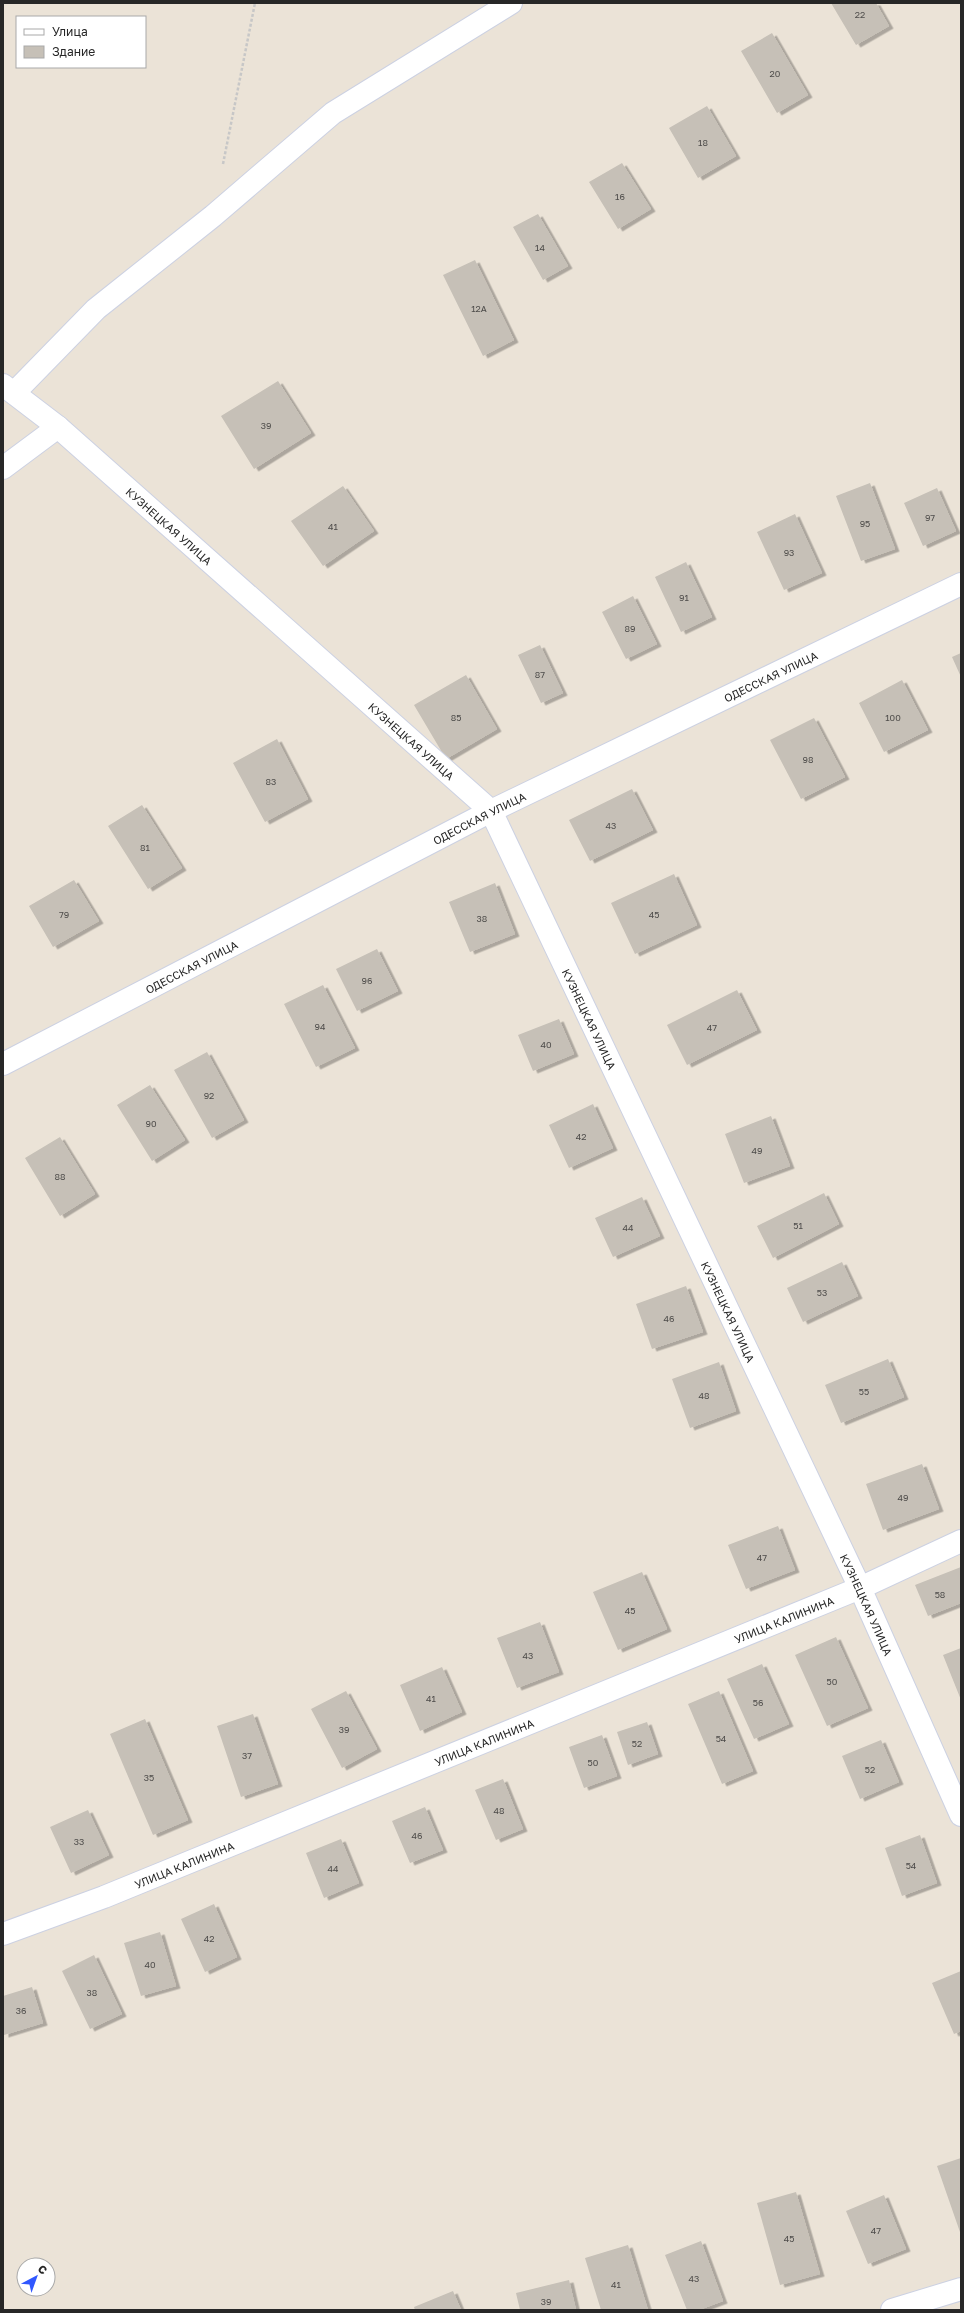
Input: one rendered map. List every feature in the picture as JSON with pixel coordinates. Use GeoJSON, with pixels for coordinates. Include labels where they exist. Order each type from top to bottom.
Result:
{"type":"FeatureCollection","features":[{"type":"Feature","properties":{"kind":"street"},"geometry":{"type":"LineString","coordinates":[[8,389],[96,309],[213,216],[333,113],[511,3]]}},
{"type":"Feature","properties":{"kind":"street","name":"КУЗНЕЦКАЯ УЛИЦА"},"geometry":{"type":"LineString","coordinates":[[8,389],[58,426],[490,811],[860,1588],[961,1815]]}},
{"type":"Feature","properties":{"kind":"street"},"geometry":{"type":"LineString","coordinates":[[3,468],[58,426]]}},
{"type":"Feature","properties":{"kind":"street","name":"ОДЕССКАЯ УЛИЦА"},"geometry":{"type":"LineString","coordinates":[[3,1064],[490,811],[961,584]]}},
{"type":"Feature","properties":{"kind":"street","name":"УЛИЦА КАЛИНИНА"},"geometry":{"type":"LineString","coordinates":[[3,1934],[104,1897],[860,1588],[961,1541]]}},
{"type":"Feature","properties":{"kind":"street"},"geometry":{"type":"LineString","coordinates":[[892,2310],[961,2289]]}},
{"type":"Feature","properties":{"kind":"path"},"geometry":{"type":"LineString","coordinates":[[213,216],[255,3]]}},
{"type":"Feature","properties":{"kind":"building"},"geometry":{"type":"Polygon","coordinates":[[[831,3],[876,3],[889,26],[856,45],[831,3]]]}},
{"type":"Feature","properties":{"kind":"building"},"geometry":{"type":"Polygon","coordinates":[[[772,33],[808,95],[777,113],[741,51],[772,33]]]}},
{"type":"Feature","properties":{"kind":"building"},"geometry":{"type":"Polygon","coordinates":[[[707,106],[736,156],[698,178],[669,128],[707,106]]]}},
{"type":"Feature","properties":{"kind":"building"},"geometry":{"type":"Polygon","coordinates":[[[622,163],[651,209],[618,229],[589,182],[622,163]]]}},
{"type":"Feature","properties":{"kind":"building"},"geometry":{"type":"Polygon","coordinates":[[[538,214],[568,266],[543,280],[513,227],[538,214]]]}},
{"type":"Feature","properties":{"kind":"building"},"geometry":{"type":"Polygon","coordinates":[[[475,260],[514,340],[483,356],[443,275],[475,260]]]}},
{"type":"Feature","properties":{"kind":"building"},"geometry":{"type":"Polygon","coordinates":[[[278,381],[311,433],[254,469],[221,416],[278,381]]]}},
{"type":"Feature","properties":{"kind":"building"},"geometry":{"type":"Polygon","coordinates":[[[870,483],[895,549],[861,561],[836,496],[870,483]]]}},
{"type":"Feature","properties":{"kind":"building"},"geometry":{"type":"Polygon","coordinates":[[[343,486],[374,531],[323,566],[291,521],[343,486]]]}},
{"type":"Feature","properties":{"kind":"building"},"geometry":{"type":"Polygon","coordinates":[[[937,488],[956,531],[923,546],[904,503],[937,488]]]}},
{"type":"Feature","properties":{"kind":"building"},"geometry":{"type":"Polygon","coordinates":[[[795,514],[822,573],[784,590],[757,532],[795,514]]]}},
{"type":"Feature","properties":{"kind":"building"},"geometry":{"type":"Polygon","coordinates":[[[686,562],[712,617],[681,632],[655,577],[686,562]]]}},
{"type":"Feature","properties":{"kind":"building"},"geometry":{"type":"Polygon","coordinates":[[[633,596],[657,644],[626,659],[602,612],[633,596]]]}},
{"type":"Feature","properties":{"kind":"building"},"geometry":{"type":"Polygon","coordinates":[[[540,645],[563,693],[541,703],[518,655],[540,645]]]}},
{"type":"Feature","properties":{"kind":"building"},"geometry":{"type":"Polygon","coordinates":[[[961,653],[961,677],[952,657],[961,653]]]}},
{"type":"Feature","properties":{"kind":"building"},"geometry":{"type":"Polygon","coordinates":[[[466,675],[497,729],[446,759],[414,705],[466,675]]]}},
{"type":"Feature","properties":{"kind":"building"},"geometry":{"type":"Polygon","coordinates":[[[902,680],[928,730],[884,752],[859,703],[902,680]]]}},
{"type":"Feature","properties":{"kind":"building"},"geometry":{"type":"Polygon","coordinates":[[[814,718],[845,777],[801,799],[770,740],[814,718]]]}},
{"type":"Feature","properties":{"kind":"building"},"geometry":{"type":"Polygon","coordinates":[[[277,739],[308,799],[265,822],[233,763],[277,739]]]}},
{"type":"Feature","properties":{"kind":"building"},"geometry":{"type":"Polygon","coordinates":[[[632,789],[653,830],[590,861],[569,820],[632,789]]]}},
{"type":"Feature","properties":{"kind":"building"},"geometry":{"type":"Polygon","coordinates":[[[142,805],[182,868],[148,889],[108,826],[142,805]]]}},
{"type":"Feature","properties":{"kind":"building"},"geometry":{"type":"Polygon","coordinates":[[[674,874],[697,925],[635,954],[611,903],[674,874]]]}},
{"type":"Feature","properties":{"kind":"building"},"geometry":{"type":"Polygon","coordinates":[[[74,880],[99,921],[53,947],[29,906],[74,880]]]}},
{"type":"Feature","properties":{"kind":"building"},"geometry":{"type":"Polygon","coordinates":[[[495,883],[515,934],[470,952],[449,902],[495,883]]]}},
{"type":"Feature","properties":{"kind":"building"},"geometry":{"type":"Polygon","coordinates":[[[377,949],[398,991],[357,1011],[336,969],[377,949]]]}},
{"type":"Feature","properties":{"kind":"building"},"geometry":{"type":"Polygon","coordinates":[[[323,985],[355,1048],[316,1067],[284,1004],[323,985]]]}},
{"type":"Feature","properties":{"kind":"building"},"geometry":{"type":"Polygon","coordinates":[[[737,990],[757,1030],[687,1065],[667,1025],[737,990]]]}},
{"type":"Feature","properties":{"kind":"building"},"geometry":{"type":"Polygon","coordinates":[[[559,1019],[574,1054],[533,1071],[518,1035],[559,1019]]]}},
{"type":"Feature","properties":{"kind":"building"},"geometry":{"type":"Polygon","coordinates":[[[207,1052],[244,1120],[212,1138],[174,1070],[207,1052]]]}},
{"type":"Feature","properties":{"kind":"building"},"geometry":{"type":"Polygon","coordinates":[[[150,1085],[185,1140],[152,1161],[117,1105],[150,1085]]]}},
{"type":"Feature","properties":{"kind":"building"},"geometry":{"type":"Polygon","coordinates":[[[593,1104],[613,1148],[569,1168],[549,1125],[593,1104]]]}},
{"type":"Feature","properties":{"kind":"building"},"geometry":{"type":"Polygon","coordinates":[[[771,1116],[790,1166],[744,1183],[725,1134],[771,1116]]]}},
{"type":"Feature","properties":{"kind":"building"},"geometry":{"type":"Polygon","coordinates":[[[60,1137],[95,1194],[60,1216],[25,1158],[60,1137]]]}},
{"type":"Feature","properties":{"kind":"building"},"geometry":{"type":"Polygon","coordinates":[[[824,1193],[839,1224],[773,1258],[757,1226],[824,1193]]]}},
{"type":"Feature","properties":{"kind":"building"},"geometry":{"type":"Polygon","coordinates":[[[642,1197],[660,1236],[613,1257],[595,1218],[642,1197]]]}},
{"type":"Feature","properties":{"kind":"building"},"geometry":{"type":"Polygon","coordinates":[[[842,1262],[858,1296],[803,1322],[787,1288],[842,1262]]]}},
{"type":"Feature","properties":{"kind":"building"},"geometry":{"type":"Polygon","coordinates":[[[686,1286],[703,1332],[652,1349],[636,1304],[686,1286]]]}},
{"type":"Feature","properties":{"kind":"building"},"geometry":{"type":"Polygon","coordinates":[[[888,1359],[904,1397],[841,1423],[825,1385],[888,1359]]]}},
{"type":"Feature","properties":{"kind":"building"},"geometry":{"type":"Polygon","coordinates":[[[719,1362],[736,1411],[690,1428],[672,1379],[719,1362]]]}},
{"type":"Feature","properties":{"kind":"building"},"geometry":{"type":"Polygon","coordinates":[[[922,1464],[939,1509],[883,1530],[866,1484],[922,1464]]]}},
{"type":"Feature","properties":{"kind":"building"},"geometry":{"type":"Polygon","coordinates":[[[778,1526],[795,1570],[746,1589],[728,1545],[778,1526]]]}},
{"type":"Feature","properties":{"kind":"building"},"geometry":{"type":"Polygon","coordinates":[[[961,1567],[961,1603],[928,1616],[915,1585],[961,1567]]]}},
{"type":"Feature","properties":{"kind":"building"},"geometry":{"type":"Polygon","coordinates":[[[642,1572],[667,1629],[618,1650],[593,1592],[642,1572]]]}},
{"type":"Feature","properties":{"kind":"building"},"geometry":{"type":"Polygon","coordinates":[[[540,1622],[559,1672],[517,1688],[497,1638],[540,1622]]]}},
{"type":"Feature","properties":{"kind":"building"},"geometry":{"type":"Polygon","coordinates":[[[836,1637],[868,1708],[827,1726],[795,1655],[836,1637]]]}},
{"type":"Feature","properties":{"kind":"building"},"geometry":{"type":"Polygon","coordinates":[[[961,1648],[961,1700],[943,1655],[961,1648]]]}},
{"type":"Feature","properties":{"kind":"building"},"geometry":{"type":"Polygon","coordinates":[[[762,1664],[789,1724],[754,1739],[727,1679],[762,1664]]]}},
{"type":"Feature","properties":{"kind":"building"},"geometry":{"type":"Polygon","coordinates":[[[442,1667],[462,1712],[420,1731],[400,1685],[442,1667]]]}},
{"type":"Feature","properties":{"kind":"building"},"geometry":{"type":"Polygon","coordinates":[[[346,1691],[377,1749],[342,1768],[311,1709],[346,1691]]]}},
{"type":"Feature","properties":{"kind":"building"},"geometry":{"type":"Polygon","coordinates":[[[719,1691],[753,1771],[722,1784],[688,1704],[719,1691]]]}},
{"type":"Feature","properties":{"kind":"building"},"geometry":{"type":"Polygon","coordinates":[[[253,1714],[278,1784],[241,1797],[217,1726],[253,1714]]]}},
{"type":"Feature","properties":{"kind":"building"},"geometry":{"type":"Polygon","coordinates":[[[145,1719],[188,1820],[153,1835],[110,1734],[145,1719]]]}},
{"type":"Feature","properties":{"kind":"building"},"geometry":{"type":"Polygon","coordinates":[[[647,1722],[658,1754],[628,1765],[617,1732],[647,1722]]]}},
{"type":"Feature","properties":{"kind":"building"},"geometry":{"type":"Polygon","coordinates":[[[602,1735],[617,1776],[584,1788],[569,1747],[602,1735]]]}},
{"type":"Feature","properties":{"kind":"building"},"geometry":{"type":"Polygon","coordinates":[[[881,1740],[899,1782],[860,1799],[842,1756],[881,1740]]]}},
{"type":"Feature","properties":{"kind":"building"},"geometry":{"type":"Polygon","coordinates":[[[503,1779],[523,1829],[496,1840],[475,1790],[503,1779]]]}},
{"type":"Feature","properties":{"kind":"building"},"geometry":{"type":"Polygon","coordinates":[[[425,1807],[443,1850],[410,1863],[392,1821],[425,1807]]]}},
{"type":"Feature","properties":{"kind":"building"},"geometry":{"type":"Polygon","coordinates":[[[88,1810],[109,1855],[71,1873],[50,1827],[88,1810]]]}},
{"type":"Feature","properties":{"kind":"building"},"geometry":{"type":"Polygon","coordinates":[[[920,1835],[937,1883],[902,1896],[885,1848],[920,1835]]]}},
{"type":"Feature","properties":{"kind":"building"},"geometry":{"type":"Polygon","coordinates":[[[341,1839],[359,1883],[324,1898],[306,1853],[341,1839]]]}},
{"type":"Feature","properties":{"kind":"building"},"geometry":{"type":"Polygon","coordinates":[[[214,1904],[237,1957],[205,1972],[181,1919],[214,1904]]]}},
{"type":"Feature","properties":{"kind":"building"},"geometry":{"type":"Polygon","coordinates":[[[160,1932],[176,1986],[141,1996],[124,1943],[160,1932]]]}},
{"type":"Feature","properties":{"kind":"building"},"geometry":{"type":"Polygon","coordinates":[[[94,1955],[122,2014],[90,2029],[62,1971],[94,1955]]]}},
{"type":"Feature","properties":{"kind":"building"},"geometry":{"type":"Polygon","coordinates":[[[961,1971],[961,2031],[954,2034],[932,1983],[961,1971]]]}},
{"type":"Feature","properties":{"kind":"building"},"geometry":{"type":"Polygon","coordinates":[[[32,1987],[43,2023],[4,2035],[3,1996],[32,1987]]]}},
{"type":"Feature","properties":{"kind":"building"},"geometry":{"type":"Polygon","coordinates":[[[961,2158],[961,2235],[937,2166],[961,2158]]]}},
{"type":"Feature","properties":{"kind":"building"},"geometry":{"type":"Polygon","coordinates":[[[796,2192],[820,2274],[780,2285],[757,2203],[796,2192]]]}},
{"type":"Feature","properties":{"kind":"building"},"geometry":{"type":"Polygon","coordinates":[[[884,2195],[906,2249],[868,2264],[846,2211],[884,2195]]]}},
{"type":"Feature","properties":{"kind":"building"},"geometry":{"type":"Polygon","coordinates":[[[701,2241],[723,2301],[699,2310],[687,2310],[665,2255],[701,2241]]]}},
{"type":"Feature","properties":{"kind":"building"},"geometry":{"type":"Polygon","coordinates":[[[628,2245],[648,2310],[601,2310],[585,2258],[628,2245]]]}},
{"type":"Feature","properties":{"kind":"building"},"geometry":{"type":"Polygon","coordinates":[[[569,2280],[576,2310],[520,2310],[516,2293],[569,2280]]]}},
{"type":"Feature","properties":{"kind":"building"},"geometry":{"type":"Polygon","coordinates":[[[453,2291],[461,2310],[415,2310],[414,2307],[453,2291]]]}}]}
